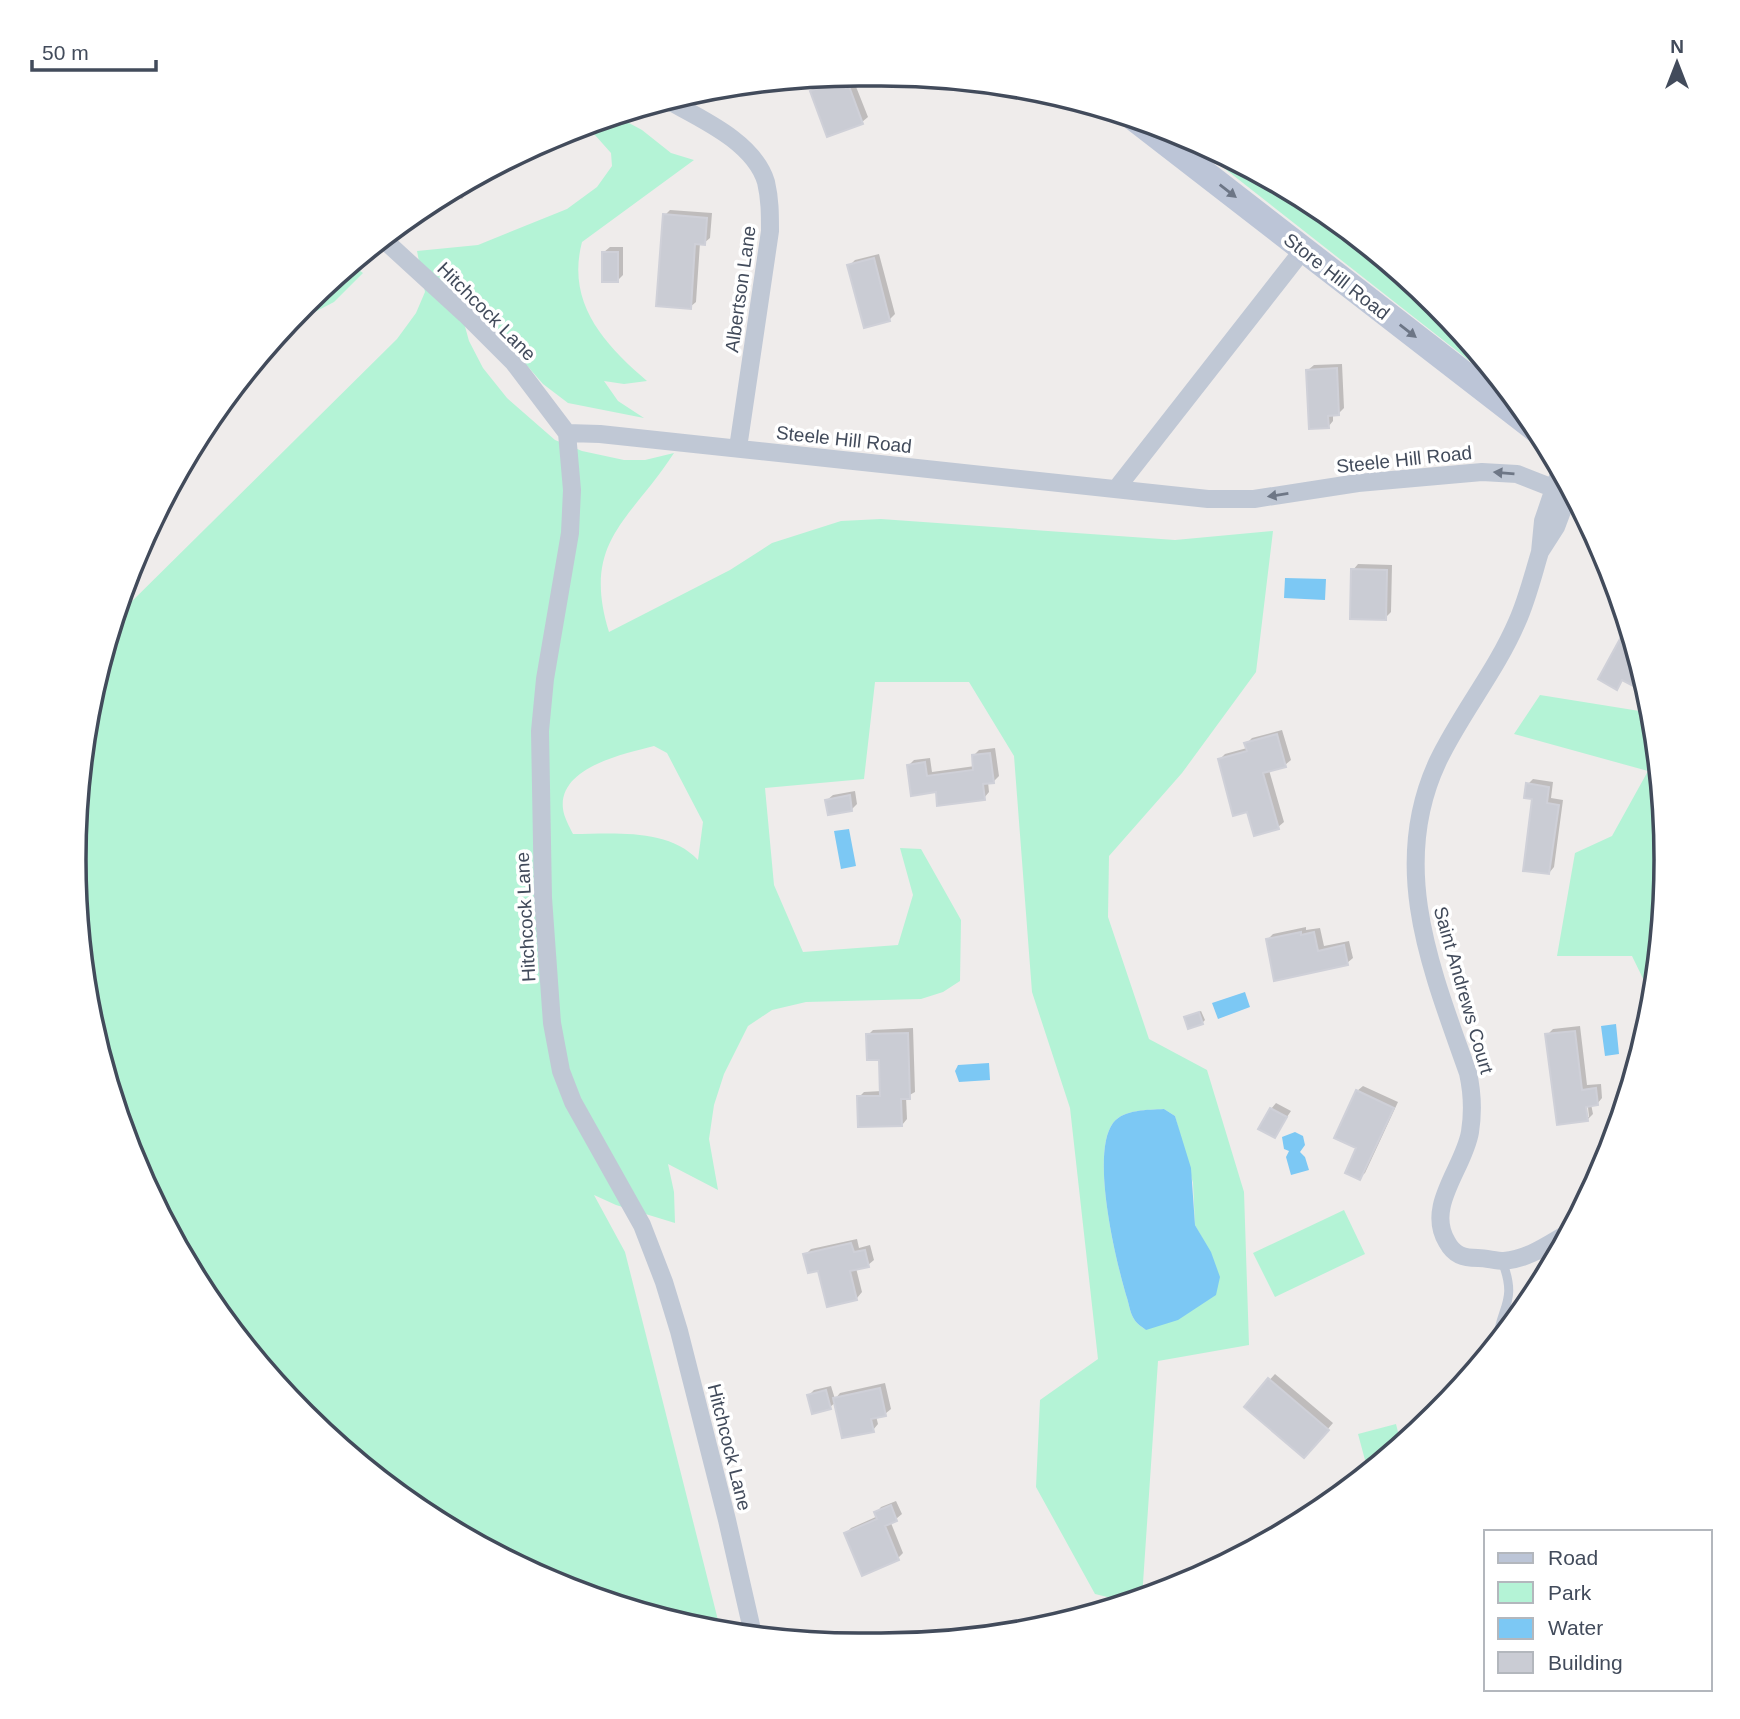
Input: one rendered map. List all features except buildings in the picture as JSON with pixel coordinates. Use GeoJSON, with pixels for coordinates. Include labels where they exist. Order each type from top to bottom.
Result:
{"type":"FeatureCollection","features":[{"type":"Feature","properties":{"kind":"main road","name":"Store Hill Road"},"geometry":{"type":"LineString","coordinates":[[1160,139],[1509,409]]}},
{"type":"Feature","properties":{"kind":"street","name":"Albertson Lane"},"geometry":{"type":"LineString","coordinates":[[680,107],[728,134],[743,149],[756,163],[765,180],[770,204],[770,231],[738,448]]}},
{"type":"Feature","properties":{"kind":"street","name":"Hitchcock Lane"},"geometry":{"type":"LineString","coordinates":[[389,245],[514,363],[567,433],[572,490],[570,533],[545,679],[540,731],[543,898],[552,1023],[561,1072],[573,1102],[642,1225],[664,1282],[679,1331],[751,1626]]}},
{"type":"Feature","properties":{"kind":"street"},"geometry":{"type":"LineString","coordinates":[[1116,489],[1303,250]]}},
{"type":"Feature","properties":{"kind":"street","name":"Steele Hill Road"},"geometry":{"type":"LineString","coordinates":[[567,433],[738,448],[1208,499],[1254,499],[1358,482],[1482,472],[1517,474],[1557,484]]}},
{"type":"Feature","properties":{"kind":"street","name":"Saint Andrews Court"},"geometry":{"type":"LineString","coordinates":[[1554,1241],[1526,1257],[1502,1261],[1464,1258],[1452,1251],[1443,1236],[1439,1219],[1444,1198],[1470,1131],[1471,1088],[1423,939],[1416,896],[1416,841],[1426,796],[1438,762],[1517,623],[1541,552],[1543,521],[1560,491]]}},
{"type":"Feature","properties":{"kind":"lane"},"geometry":{"type":"LineString","coordinates":[[1502,1261],[1509,1279],[1506,1315]]}},
{"type":"Feature","properties":{"kind":"green space"},"geometry":{"type":"Polygon","coordinates":[[[627,122],[671,153],[694,160],[582,242],[578,264],[579,284],[592,321],[616,352],[647,381],[624,384],[604,381],[618,401],[644,418],[568,403],[543,384],[483,315],[456,294],[469,341],[483,368],[507,398],[555,440],[582,451],[624,460],[645,460],[674,453],[614,534],[606,553],[601,575],[602,601],[609,632],[730,570],[772,543],[841,521],[881,519],[1175,540],[1273,531],[1256,672],[1182,773],[1109,856],[1108,917],[1149,1039],[1207,1070],[1244,1192],[1249,1345],[1158,1361],[1143,1587],[1129,1592],[1111,1598],[1095,1594],[1036,1487],[1040,1400],[1098,1359],[1070,1108],[1032,992],[1014,756],[969,682],[875,682],[864,779],[765,788],[774,885],[803,952],[898,945],[913,895],[900,848],[921,849],[961,920],[960,981],[943,992],[921,999],[806,1002],[772,1010],[748,1026],[724,1074],[714,1105],[709,1139],[718,1190],[668,1164],[674,1192],[675,1223],[616,1205],[594,1195],[625,1252],[718,1620],[659,1607],[611,1592],[517,1553],[430,1503],[349,1441],[312,1407],[278,1370],[216,1289],[166,1202],[127,1108],[112,1060],[92,960],[86,860],[92,759],[112,659],[130,603],[397,339],[416,313],[425,292],[417,251],[478,245],[567,209],[597,187],[612,166],[611,153],[594,134],[627,122]],[[654,746],[611,758],[582,773],[571,783],[564,795],[563,809],[573,834],[623,834],[656,838],[672,842],[698,860],[703,822],[667,753],[654,746]],[[1164,1109],[1123,1115],[1113,1123],[1104,1158],[1107,1209],[1117,1260],[1131,1314],[1146,1330],[1210,1252],[1195,1225],[1193,1183],[1175,1116],[1164,1109]]]}},
{"type":"Feature","properties":{"kind":"green space"},"geometry":{"type":"Polygon","coordinates":[[[1219,164],[1267,189],[1352,246],[1428,312],[1476,366],[1219,164]]]}},
{"type":"Feature","properties":{"kind":"green space"},"geometry":{"type":"Polygon","coordinates":[[[359,270],[363,273],[334,302],[309,315],[359,270]]]}},
{"type":"Feature","properties":{"kind":"green space"},"geometry":{"type":"Polygon","coordinates":[[[1540,695],[1639,711],[1648,759],[1653,809],[1654,860],[1653,910],[1644,981],[1632,956],[1557,956],[1575,853],[1612,836],[1648,771],[1514,734],[1540,695]]]}},
{"type":"Feature","properties":{"kind":"green space"},"geometry":{"type":"Polygon","coordinates":[[[1344,1210],[1365,1254],[1275,1297],[1253,1253],[1344,1210]]]}},
{"type":"Feature","properties":{"kind":"green space"},"geometry":{"type":"Polygon","coordinates":[[[1396,1424],[1399,1434],[1366,1462],[1358,1434],[1396,1424]]]}},
{"type":"Feature","properties":{"kind":"water"},"geometry":{"type":"Polygon","coordinates":[[[1285,578],[1326,579],[1325,600],[1284,598],[1285,578]]]}},
{"type":"Feature","properties":{"kind":"water"},"geometry":{"type":"Polygon","coordinates":[[[849,829],[856,866],[841,869],[834,831],[849,829]]]}},
{"type":"Feature","properties":{"kind":"water"},"geometry":{"type":"Polygon","coordinates":[[[1245,992],[1250,1007],[1218,1019],[1212,1003],[1245,992]]]}},
{"type":"Feature","properties":{"kind":"water"},"geometry":{"type":"Polygon","coordinates":[[[1616,1024],[1619,1054],[1605,1056],[1601,1026],[1616,1024]]]}},
{"type":"Feature","properties":{"kind":"water"},"geometry":{"type":"Polygon","coordinates":[[[989,1063],[990,1080],[959,1082],[955,1071],[958,1065],[989,1063]]]}},
{"type":"Feature","properties":{"kind":"water"},"geometry":{"type":"Polygon","coordinates":[[[1164,1109],[1175,1116],[1191,1168],[1195,1225],[1211,1252],[1220,1277],[1216,1295],[1178,1320],[1146,1330],[1131,1314],[1117,1260],[1107,1209],[1104,1158],[1107,1138],[1118,1118],[1137,1111],[1164,1109]]]}},
{"type":"Feature","properties":{"kind":"water"},"geometry":{"type":"Polygon","coordinates":[[[1295,1132],[1303,1136],[1305,1145],[1300,1152],[1305,1157],[1309,1170],[1291,1175],[1286,1157],[1289,1151],[1284,1149],[1282,1137],[1295,1132]]]}}]}
